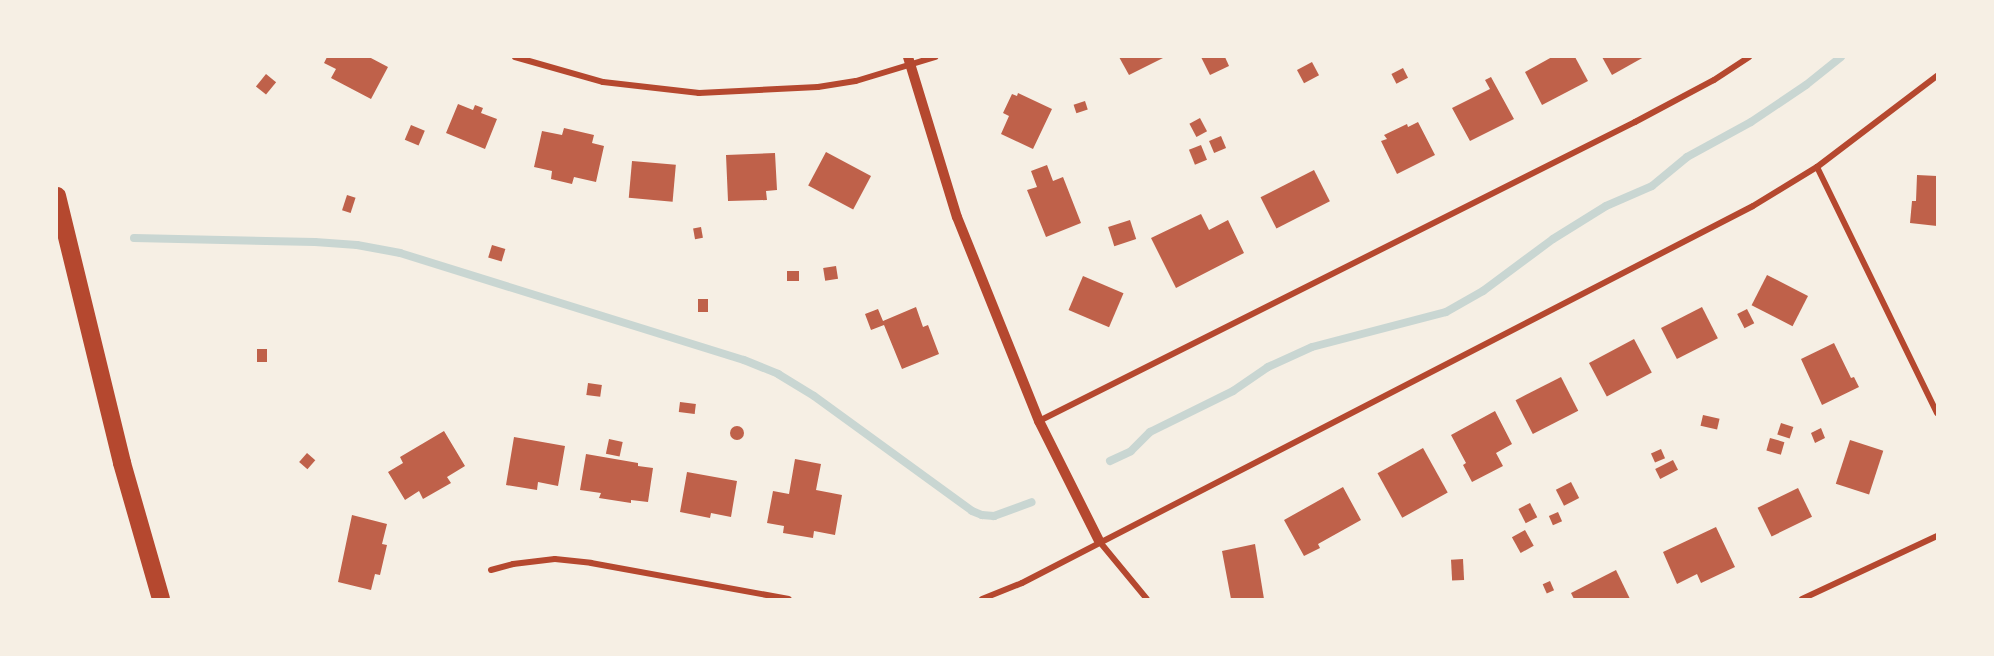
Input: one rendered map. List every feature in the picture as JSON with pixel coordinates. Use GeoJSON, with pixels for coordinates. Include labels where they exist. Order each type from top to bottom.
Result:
{"type":"FeatureCollection","features":[{"type":"Feature","properties":{"kind":"highway"},"geometry":{"type":"LineString","coordinates":[[57,196],[122,463],[161,599]]}},
{"type":"Feature","properties":{"kind":"street"},"geometry":{"type":"LineString","coordinates":[[515,57],[603,82],[699,93],[818,87],[856,81],[909,62],[935,57]]}},
{"type":"Feature","properties":{"kind":"street"},"geometry":{"type":"LineString","coordinates":[[1039,421],[1635,122],[1714,80],[1749,57]]}},
{"type":"Feature","properties":{"kind":"street"},"geometry":{"type":"LineString","coordinates":[[909,62],[957,217],[1039,421],[1100,542],[1148,599]]}},
{"type":"Feature","properties":{"kind":"street"},"geometry":{"type":"LineString","coordinates":[[982,599],[1022,583],[1753,206],[1817,167],[1937,76]]}},
{"type":"Feature","properties":{"kind":"street"},"geometry":{"type":"LineString","coordinates":[[1817,167],[1937,413]]}},
{"type":"Feature","properties":{"kind":"street"},"geometry":{"type":"LineString","coordinates":[[1802,599],[1937,536]]}},
{"type":"Feature","properties":{"kind":"street"},"geometry":{"type":"LineString","coordinates":[[491,570],[513,564],[555,559],[591,563],[789,599]]}},
{"type":"Feature","properties":{"kind":"building"},"geometry":{"type":"Polygon","coordinates":[[[327,57],[369,57],[388,67],[371,99],[331,78],[336,69],[324,63],[327,57]]]}},
{"type":"Feature","properties":{"kind":"building"},"geometry":{"type":"Polygon","coordinates":[[[1119,57],[1165,57],[1129,75],[1119,57]]]}},
{"type":"Feature","properties":{"kind":"building"},"geometry":{"type":"Polygon","coordinates":[[[1201,57],[1225,57],[1229,66],[1210,75],[1201,57]]]}},
{"type":"Feature","properties":{"kind":"building"},"geometry":{"type":"Polygon","coordinates":[[[1552,57],[1575,57],[1588,81],[1542,105],[1525,72],[1552,57]]]}},
{"type":"Feature","properties":{"kind":"building"},"geometry":{"type":"Polygon","coordinates":[[[1602,57],[1644,57],[1612,75],[1602,57]]]}},
{"type":"Feature","properties":{"kind":"building"},"geometry":{"type":"Polygon","coordinates":[[[1312,62],[1319,75],[1304,83],[1297,70],[1312,62]]]}},
{"type":"Feature","properties":{"kind":"building"},"geometry":{"type":"Polygon","coordinates":[[[1403,68],[1408,78],[1396,84],[1391,74],[1403,68]]]}},
{"type":"Feature","properties":{"kind":"building"},"geometry":{"type":"Polygon","coordinates":[[[266,74],[276,82],[266,95],[256,86],[266,74]]]}},
{"type":"Feature","properties":{"kind":"building"},"geometry":{"type":"Polygon","coordinates":[[[1491,77],[1514,119],[1470,141],[1452,108],[1490,89],[1485,80],[1491,77]]]}},
{"type":"Feature","properties":{"kind":"building"},"geometry":{"type":"Polygon","coordinates":[[[1018,93],[1052,109],[1033,149],[1001,134],[1009,116],[1003,113],[1012,94],[1017,96],[1018,93]]]}},
{"type":"Feature","properties":{"kind":"building"},"geometry":{"type":"Polygon","coordinates":[[[1085,101],[1088,110],[1076,113],[1074,105],[1085,101]]]}},
{"type":"Feature","properties":{"kind":"building"},"geometry":{"type":"Polygon","coordinates":[[[458,104],[473,110],[475,105],[483,108],[481,113],[497,119],[485,149],[446,133],[458,104]]]}},
{"type":"Feature","properties":{"kind":"building"},"geometry":{"type":"Polygon","coordinates":[[[1200,118],[1207,131],[1196,137],[1189,124],[1200,118]]]}},
{"type":"Feature","properties":{"kind":"building"},"geometry":{"type":"Polygon","coordinates":[[[1418,122],[1435,155],[1397,174],[1381,141],[1387,139],[1384,135],[1407,124],[1408,127],[1418,122]]]}},
{"type":"Feature","properties":{"kind":"building"},"geometry":{"type":"Polygon","coordinates":[[[411,125],[425,131],[419,146],[405,140],[411,125]]]}},
{"type":"Feature","properties":{"kind":"building"},"geometry":{"type":"Polygon","coordinates":[[[564,128],[594,135],[592,143],[604,146],[596,182],[574,177],[572,184],[551,179],[552,171],[534,167],[542,131],[562,135],[564,128]]]}},
{"type":"Feature","properties":{"kind":"building"},"geometry":{"type":"Polygon","coordinates":[[[1221,136],[1226,148],[1214,153],[1209,141],[1221,136]]]}},
{"type":"Feature","properties":{"kind":"building"},"geometry":{"type":"Polygon","coordinates":[[[1201,145],[1207,160],[1195,165],[1189,150],[1201,145]]]}},
{"type":"Feature","properties":{"kind":"building"},"geometry":{"type":"Polygon","coordinates":[[[826,152],[871,176],[853,209],[808,186],[826,152]]]}},
{"type":"Feature","properties":{"kind":"building"},"geometry":{"type":"Polygon","coordinates":[[[775,153],[777,190],[766,191],[767,200],[728,201],[726,155],[775,153]]]}},
{"type":"Feature","properties":{"kind":"building"},"geometry":{"type":"Polygon","coordinates":[[[632,161],[676,165],[673,202],[629,198],[632,161]]]}},
{"type":"Feature","properties":{"kind":"building"},"geometry":{"type":"Polygon","coordinates":[[[1047,165],[1053,181],[1063,177],[1081,223],[1046,237],[1027,190],[1037,187],[1031,171],[1047,165]]]}},
{"type":"Feature","properties":{"kind":"building"},"geometry":{"type":"Polygon","coordinates":[[[1314,170],[1330,201],[1276,228],[1261,197],[1314,170]]]}},
{"type":"Feature","properties":{"kind":"building"},"geometry":{"type":"Polygon","coordinates":[[[1917,175],[1937,176],[1937,226],[1910,223],[1912,201],[1916,201],[1917,175]]]}},
{"type":"Feature","properties":{"kind":"building"},"geometry":{"type":"Polygon","coordinates":[[[347,195],[356,198],[351,213],[342,210],[347,195]]]}},
{"type":"Feature","properties":{"kind":"building"},"geometry":{"type":"Polygon","coordinates":[[[1201,214],[1209,230],[1228,220],[1244,253],[1176,288],[1151,238],[1201,214]]]}},
{"type":"Feature","properties":{"kind":"building"},"geometry":{"type":"Polygon","coordinates":[[[1130,220],[1136,239],[1114,246],[1108,227],[1130,220]]]}},
{"type":"Feature","properties":{"kind":"building"},"geometry":{"type":"Polygon","coordinates":[[[701,227],[703,238],[695,239],[693,228],[701,227]]]}},
{"type":"Feature","properties":{"kind":"building"},"geometry":{"type":"Polygon","coordinates":[[[492,245],[505,249],[502,262],[488,257],[492,245]]]}},
{"type":"Feature","properties":{"kind":"building"},"geometry":{"type":"Polygon","coordinates":[[[836,266],[838,279],[825,281],[823,268],[836,266]]]}},
{"type":"Feature","properties":{"kind":"building"},"geometry":{"type":"Polygon","coordinates":[[[787,271],[799,271],[799,281],[787,281],[787,271]]]}},
{"type":"Feature","properties":{"kind":"building"},"geometry":{"type":"Polygon","coordinates":[[[1767,275],[1808,296],[1793,326],[1752,305],[1767,275]]]}},
{"type":"Feature","properties":{"kind":"building"},"geometry":{"type":"Polygon","coordinates":[[[1083,276],[1124,293],[1109,327],[1069,310],[1083,276]]]}},
{"type":"Feature","properties":{"kind":"building"},"geometry":{"type":"Polygon","coordinates":[[[698,299],[708,299],[708,312],[698,312],[698,299]]]}},
{"type":"Feature","properties":{"kind":"building"},"geometry":{"type":"Polygon","coordinates":[[[916,307],[923,327],[928,325],[939,354],[902,369],[884,325],[871,330],[865,314],[878,309],[883,321],[916,307]]]}},
{"type":"Feature","properties":{"kind":"building"},"geometry":{"type":"Polygon","coordinates":[[[1702,307],[1718,338],[1677,359],[1661,328],[1702,307]]]}},
{"type":"Feature","properties":{"kind":"building"},"geometry":{"type":"Polygon","coordinates":[[[1747,309],[1754,323],[1744,328],[1737,314],[1747,309]]]}},
{"type":"Feature","properties":{"kind":"building"},"geometry":{"type":"Polygon","coordinates":[[[1634,339],[1652,373],[1607,396],[1589,363],[1634,339]]]}},
{"type":"Feature","properties":{"kind":"building"},"geometry":{"type":"Polygon","coordinates":[[[1834,343],[1851,378],[1854,377],[1859,387],[1822,405],[1801,359],[1834,343]]]}},
{"type":"Feature","properties":{"kind":"building"},"geometry":{"type":"Polygon","coordinates":[[[257,349],[267,349],[267,362],[257,362],[257,349]]]}},
{"type":"Feature","properties":{"kind":"building"},"geometry":{"type":"Polygon","coordinates":[[[1561,377],[1578,411],[1533,434],[1516,400],[1561,377]]]}},
{"type":"Feature","properties":{"kind":"building"},"geometry":{"type":"Polygon","coordinates":[[[588,383],[602,385],[600,397],[586,395],[588,383]]]}},
{"type":"Feature","properties":{"kind":"building"},"geometry":{"type":"Polygon","coordinates":[[[680,402],[696,404],[695,414],[679,412],[680,402]]]}},
{"type":"Feature","properties":{"kind":"building"},"geometry":{"type":"Polygon","coordinates":[[[1495,411],[1512,444],[1496,453],[1503,466],[1472,482],[1463,465],[1466,463],[1451,435],[1495,411]]]}},
{"type":"Feature","properties":{"kind":"building"},"geometry":{"type":"Polygon","coordinates":[[[1703,415],[1720,419],[1717,430],[1701,426],[1703,415]]]}},
{"type":"Feature","properties":{"kind":"building"},"geometry":{"type":"Polygon","coordinates":[[[1781,423],[1793,427],[1790,438],[1777,434],[1781,423]]]}},
{"type":"Feature","properties":{"kind":"building"},"geometry":{"type":"Polygon","coordinates":[[[737,426],[742,428],[744,433],[742,438],[737,440],[732,438],[730,433],[732,428],[737,426]]]}},
{"type":"Feature","properties":{"kind":"building"},"geometry":{"type":"Polygon","coordinates":[[[1821,428],[1825,438],[1815,443],[1811,433],[1821,428]]]}},
{"type":"Feature","properties":{"kind":"building"},"geometry":{"type":"Polygon","coordinates":[[[444,431],[465,466],[447,477],[451,483],[423,499],[419,491],[405,500],[388,472],[403,463],[400,457],[444,431]]]}},
{"type":"Feature","properties":{"kind":"building"},"geometry":{"type":"Polygon","coordinates":[[[514,437],[565,446],[558,486],[538,482],[537,490],[506,485],[514,437]]]}},
{"type":"Feature","properties":{"kind":"building"},"geometry":{"type":"Polygon","coordinates":[[[1770,438],[1784,442],[1781,455],[1766,450],[1770,438]]]}},
{"type":"Feature","properties":{"kind":"building"},"geometry":{"type":"Polygon","coordinates":[[[609,439],[623,442],[620,457],[606,454],[609,439]]]}},
{"type":"Feature","properties":{"kind":"building"},"geometry":{"type":"Polygon","coordinates":[[[1850,440],[1883,451],[1869,495],[1836,484],[1850,440]]]}},
{"type":"Feature","properties":{"kind":"building"},"geometry":{"type":"Polygon","coordinates":[[[1423,448],[1448,493],[1402,518],[1378,473],[1423,448]]]}},
{"type":"Feature","properties":{"kind":"building"},"geometry":{"type":"Polygon","coordinates":[[[1661,449],[1665,458],[1655,463],[1651,453],[1661,449]]]}},
{"type":"Feature","properties":{"kind":"building"},"geometry":{"type":"Polygon","coordinates":[[[307,453],[315,460],[307,469],[299,462],[307,453]]]}},
{"type":"Feature","properties":{"kind":"building"},"geometry":{"type":"Polygon","coordinates":[[[586,454],[638,463],[638,466],[653,468],[648,502],[631,500],[631,503],[599,498],[601,493],[580,490],[586,454]]]}},
{"type":"Feature","properties":{"kind":"building"},"geometry":{"type":"Polygon","coordinates":[[[795,459],[821,464],[816,490],[842,495],[835,535],[814,531],[813,538],[783,533],[784,526],[767,523],[773,491],[789,494],[795,459]]]}},
{"type":"Feature","properties":{"kind":"building"},"geometry":{"type":"Polygon","coordinates":[[[1673,460],[1678,470],[1660,479],[1655,469],[1673,460]]]}},
{"type":"Feature","properties":{"kind":"building"},"geometry":{"type":"Polygon","coordinates":[[[687,472],[737,481],[731,517],[711,513],[710,518],[680,512],[687,472]]]}},
{"type":"Feature","properties":{"kind":"building"},"geometry":{"type":"Polygon","coordinates":[[[1571,482],[1579,498],[1564,506],[1556,490],[1571,482]]]}},
{"type":"Feature","properties":{"kind":"building"},"geometry":{"type":"Polygon","coordinates":[[[1343,487],[1361,520],[1318,544],[1320,548],[1304,556],[1284,520],[1343,487]]]}},
{"type":"Feature","properties":{"kind":"building"},"geometry":{"type":"Polygon","coordinates":[[[1798,488],[1812,517],[1772,536],[1758,508],[1798,488]]]}},
{"type":"Feature","properties":{"kind":"building"},"geometry":{"type":"Polygon","coordinates":[[[1530,503],[1537,517],[1526,523],[1518,509],[1530,503]]]}},
{"type":"Feature","properties":{"kind":"building"},"geometry":{"type":"Polygon","coordinates":[[[1558,512],[1562,521],[1553,525],[1549,516],[1558,512]]]}},
{"type":"Feature","properties":{"kind":"building"},"geometry":{"type":"Polygon","coordinates":[[[352,515],[387,524],[382,544],[387,545],[380,575],[375,574],[371,590],[338,582],[352,515]]]}},
{"type":"Feature","properties":{"kind":"building"},"geometry":{"type":"Polygon","coordinates":[[[1716,527],[1735,567],[1701,583],[1697,574],[1677,584],[1663,552],[1716,527]]]}},
{"type":"Feature","properties":{"kind":"building"},"geometry":{"type":"Polygon","coordinates":[[[1525,530],[1534,546],[1521,553],[1512,537],[1525,530]]]}},
{"type":"Feature","properties":{"kind":"building"},"geometry":{"type":"Polygon","coordinates":[[[1255,544],[1264,599],[1231,599],[1222,551],[1255,544]]]}},
{"type":"Feature","properties":{"kind":"building"},"geometry":{"type":"Polygon","coordinates":[[[1463,559],[1464,580],[1452,581],[1451,560],[1463,559]]]}},
{"type":"Feature","properties":{"kind":"building"},"geometry":{"type":"Polygon","coordinates":[[[1616,570],[1630,599],[1574,599],[1571,593],[1616,570]]]}},
{"type":"Feature","properties":{"kind":"building"},"geometry":{"type":"Polygon","coordinates":[[[1550,581],[1554,590],[1547,593],[1543,584],[1550,581]]]}},
{"type":"Feature","properties":{"kind":"waterway"},"geometry":{"type":"LineString","coordinates":[[1110,461],[1131,451],[1150,432],[1233,391],[1268,367],[1312,347],[1446,312],[1483,291],[1553,239],[1606,206],[1652,186],[1687,157],[1751,122],[1806,85],[1841,57]]}},
{"type":"Feature","properties":{"kind":"waterway"},"geometry":{"type":"LineString","coordinates":[[134,238],[315,242],[357,245],[400,253],[744,360],[778,374],[814,396],[972,511],[982,515],[994,516],[1032,502]]}}]}
